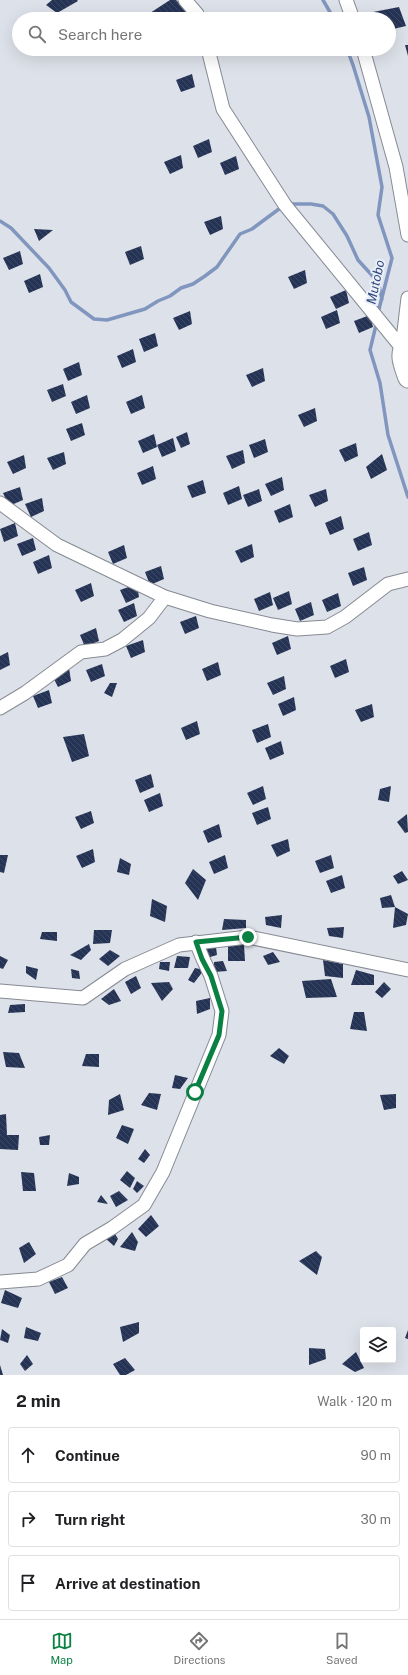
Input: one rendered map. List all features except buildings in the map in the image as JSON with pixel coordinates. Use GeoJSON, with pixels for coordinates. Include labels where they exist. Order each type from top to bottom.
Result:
{"type":"FeatureCollection","features":[{"type":"Feature","properties":{"kind":"main road"},"geometry":{"type":"LineString","coordinates":[[405,344],[402,361],[408,378]]}},
{"type":"Feature","properties":{"kind":"street"},"geometry":{"type":"LineString","coordinates":[[185,0],[195,12]]}},
{"type":"Feature","properties":{"kind":"street"},"geometry":{"type":"LineString","coordinates":[[346,0],[350,12]]}},
{"type":"Feature","properties":{"kind":"street"},"geometry":{"type":"LineString","coordinates":[[210,56],[223,110],[281,198],[405,344]]}},
{"type":"Feature","properties":{"kind":"street"},"geometry":{"type":"LineString","coordinates":[[365,56],[396,167],[408,235]]}},
{"type":"Feature","properties":{"kind":"street"},"geometry":{"type":"LineString","coordinates":[[405,344],[408,298]]}},
{"type":"Feature","properties":{"kind":"street"},"geometry":{"type":"LineString","coordinates":[[0,503],[57,545],[165,597],[210,612],[297,629],[327,627],[345,617],[388,584],[408,579]]}},
{"type":"Feature","properties":{"kind":"street"},"geometry":{"type":"LineString","coordinates":[[0,708],[25,693],[81,652],[105,649],[122,640],[149,618],[165,597]]}},
{"type":"Feature","properties":{"kind":"street"},"geometry":{"type":"LineString","coordinates":[[0,991],[83,998],[125,969],[179,945],[248,937],[408,970]]}},
{"type":"Feature","properties":{"kind":"street"},"geometry":{"type":"LineString","coordinates":[[0,1282],[38,1279],[68,1265],[85,1244],[112,1228],[144,1205],[163,1172],[219,1035],[222,1011],[211,976],[202,959],[196,942]]}},
{"type":"Feature","properties":{"kind":"waterway","name":"Mutobo"},"geometry":{"type":"LineString","coordinates":[[323,0],[330,12]]}},
{"type":"Feature","properties":{"kind":"waterway","name":"Mutobo"},"geometry":{"type":"LineString","coordinates":[[350,56],[369,117],[382,187],[378,215],[392,258],[378,313]]}},
{"type":"Feature","properties":{"kind":"waterway"},"geometry":{"type":"LineString","coordinates":[[289,204],[311,204],[323,206],[333,214],[347,236],[358,260],[378,282],[382,299]]}},
{"type":"Feature","properties":{"kind":"waterway"},"geometry":{"type":"LineString","coordinates":[[0,221],[11,228],[49,268],[65,290],[71,302],[94,319],[107,320],[145,309],[170,296],[181,288],[193,284],[217,267],[240,234],[252,229],[283,206]]}},
{"type":"Feature","properties":{"kind":"waterway","name":"Mutobo"},"geometry":{"type":"LineString","coordinates":[[377,321],[370,350],[380,383],[388,435],[408,497]]}},
{"type":"Feature","properties":{"kind":"route"},"geometry":{"type":"LineString","coordinates":[[195,1092],[219,1035],[222,1011],[211,976],[202,959],[196,942],[248,937]]}}]}
